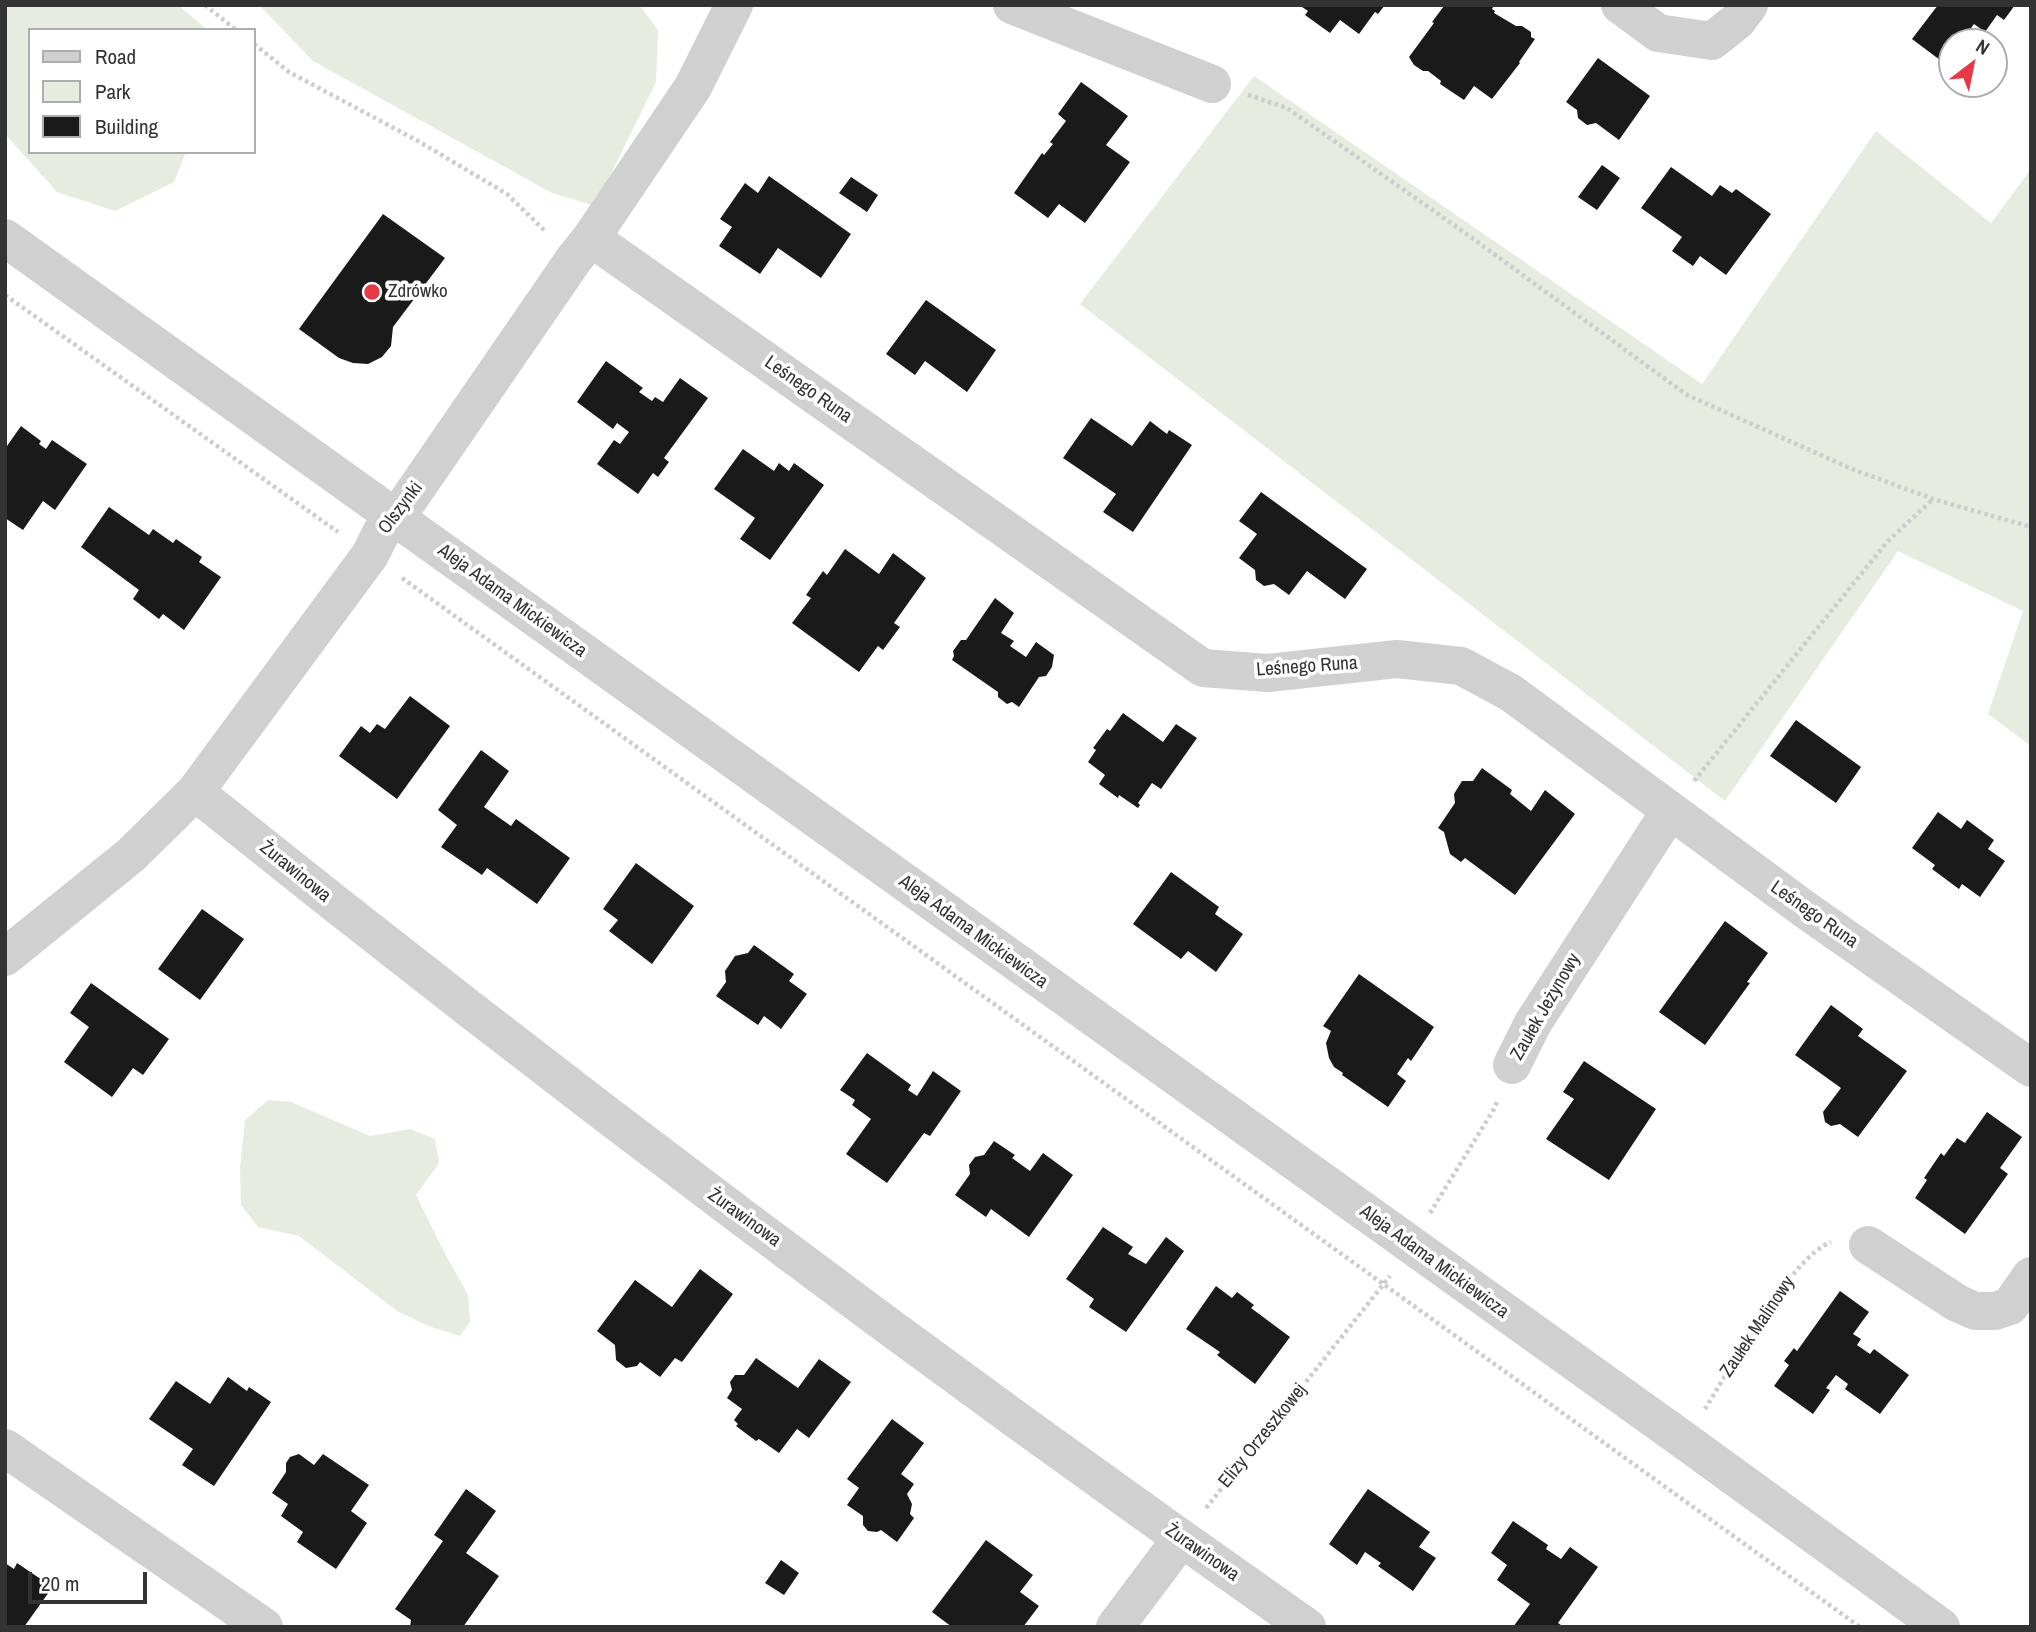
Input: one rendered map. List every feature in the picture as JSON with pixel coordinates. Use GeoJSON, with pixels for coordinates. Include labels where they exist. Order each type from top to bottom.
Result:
{"type":"FeatureCollection","features":[{"type":"Feature","properties":{"kind":"street","name":"Olszynki"},"geometry":{"type":"LineString","coordinates":[[5,957],[131,855],[195,792],[370,555],[381,533],[396,518],[583,248],[693,87],[734,5]]}},
{"type":"Feature","properties":{"kind":"street"},"geometry":{"type":"LineString","coordinates":[[1012,5],[1212,84]]}},
{"type":"Feature","properties":{"kind":"street"},"geometry":{"type":"LineString","coordinates":[[1620,5],[1658,33],[1712,41],[1737,21],[1749,5]]}},
{"type":"Feature","properties":{"kind":"street","name":"Aleja Adama Mickiewicza"},"geometry":{"type":"LineString","coordinates":[[5,238],[1941,1627]]}},
{"type":"Feature","properties":{"kind":"street","name":"Leśnego Runa"},"geometry":{"type":"LineString","coordinates":[[583,248],[1203,668],[1268,673],[1397,659],[1461,666],[1511,692],[1807,911],[2031,1068]]}},
{"type":"Feature","properties":{"kind":"street","name":"Żurawinowa"},"geometry":{"type":"LineString","coordinates":[[195,792],[364,928],[693,1181],[1181,1539],[1307,1627]]}},
{"type":"Feature","properties":{"kind":"street","name":"Zaułek Jeżynowy"},"geometry":{"type":"LineString","coordinates":[[1512,1065],[1533,1023],[1670,811]]}},
{"type":"Feature","properties":{"kind":"street"},"geometry":{"type":"LineString","coordinates":[[1868,1245],[1957,1303],[1975,1311],[1995,1311],[2010,1306],[2031,1276]]}},
{"type":"Feature","properties":{"kind":"street"},"geometry":{"type":"LineString","coordinates":[[5,1448],[264,1627]]}},
{"type":"Feature","properties":{"kind":"street"},"geometry":{"type":"LineString","coordinates":[[1115,1627],[1181,1539]]}},
{"type":"Feature","properties":{"kind":"path"},"geometry":{"type":"LineString","coordinates":[[205,5],[234,28]]}},
{"type":"Feature","properties":{"kind":"path"},"geometry":{"type":"LineString","coordinates":[[256,46],[289,72],[418,141],[507,194],[583,248]]}},
{"type":"Feature","properties":{"kind":"path"},"geometry":{"type":"LineString","coordinates":[[1212,84],[1287,108],[1687,394],[1852,469],[1933,499],[2031,527]]}},
{"type":"Feature","properties":{"kind":"path"},"geometry":{"type":"LineString","coordinates":[[5,295],[1860,1627]]}},
{"type":"Feature","properties":{"kind":"path"},"geometry":{"type":"LineString","coordinates":[[1670,811],[1886,542],[1933,499]]}},
{"type":"Feature","properties":{"kind":"path","name":"Zaułek Jeżynowy"},"geometry":{"type":"LineString","coordinates":[[1410,1245],[1494,1110],[1512,1065]]}},
{"type":"Feature","properties":{"kind":"path","name":"Zaułek Malinowy"},"geometry":{"type":"LineString","coordinates":[[1659,1482],[1774,1299],[1800,1265],[1821,1245],[1842,1237],[1868,1245]]}},
{"type":"Feature","properties":{"kind":"path","name":"Elizy Orzeszkowej"},"geometry":{"type":"LineString","coordinates":[[1181,1539],[1384,1284],[1410,1245]]}},
{"type":"Feature","properties":{"kind":"green space"},"geometry":{"type":"Polygon","coordinates":[[[5,5],[178,5],[204,27],[28,28],[28,154],[185,154],[174,182],[115,211],[57,192],[5,134],[5,5]]]}},
{"type":"Feature","properties":{"kind":"green space"},"geometry":{"type":"Polygon","coordinates":[[[259,5],[639,5],[658,30],[656,82],[595,206],[552,193],[313,61],[259,5]]]}},
{"type":"Feature","properties":{"kind":"green space"},"geometry":{"type":"Polygon","coordinates":[[[1254,76],[1702,384],[1876,131],[1991,223],[2031,169],[2031,746],[1988,714],[2023,611],[1898,551],[1725,801],[1080,304],[1254,76]]]}},
{"type":"Feature","properties":{"kind":"green space"},"geometry":{"type":"Polygon","coordinates":[[[268,1100],[291,1102],[370,1136],[410,1129],[435,1139],[439,1163],[416,1195],[468,1295],[470,1322],[460,1336],[428,1326],[397,1311],[299,1236],[258,1227],[241,1205],[240,1167],[245,1120],[268,1100]]]}},
{"type":"Feature","properties":{"kind":"building"},"geometry":{"type":"Polygon","coordinates":[[[1299,5],[1385,5],[1378,14],[1375,12],[1359,34],[1340,20],[1330,33],[1305,15],[1308,11],[1299,5]]]}},
{"type":"Feature","properties":{"kind":"building"},"geometry":{"type":"Polygon","coordinates":[[[1447,5],[1494,5],[1494,13],[1516,26],[1522,26],[1531,32],[1531,37],[1535,39],[1492,99],[1474,86],[1464,100],[1440,84],[1441,81],[1428,71],[1414,65],[1409,57],[1447,5]]]}},
{"type":"Feature","properties":{"kind":"building"},"geometry":{"type":"Polygon","coordinates":[[[1938,5],[2015,5],[2004,20],[1997,15],[1988,28],[1980,28],[1974,24],[1971,28],[1938,28],[1938,58],[1912,39],[1938,5]]]}},
{"type":"Feature","properties":{"kind":"building"},"geometry":{"type":"Polygon","coordinates":[[[1598,58],[1650,96],[1619,140],[1596,123],[1587,125],[1578,118],[1577,110],[1566,102],[1598,58]]]}},
{"type":"Feature","properties":{"kind":"building"},"geometry":{"type":"Polygon","coordinates":[[[1081,82],[1128,116],[1106,145],[1130,162],[1085,223],[1059,204],[1048,218],[1014,193],[1042,153],[1044,155],[1053,144],[1050,142],[1066,121],[1058,114],[1081,82]]]}},
{"type":"Feature","properties":{"kind":"building"},"geometry":{"type":"Polygon","coordinates":[[[1602,165],[1620,178],[1597,210],[1578,197],[1602,165]]]}},
{"type":"Feature","properties":{"kind":"building"},"geometry":{"type":"Polygon","coordinates":[[[1671,167],[1712,196],[1720,185],[1732,193],[1736,189],[1771,214],[1726,275],[1700,256],[1693,266],[1672,251],[1682,237],[1641,208],[1671,167]]]}},
{"type":"Feature","properties":{"kind":"building"},"geometry":{"type":"Polygon","coordinates":[[[769,176],[851,234],[821,278],[778,248],[760,274],[719,246],[732,227],[720,219],[745,183],[758,193],[769,176]]]}},
{"type":"Feature","properties":{"kind":"building"},"geometry":{"type":"Polygon","coordinates":[[[851,177],[878,195],[867,212],[839,193],[851,177]]]}},
{"type":"Feature","properties":{"kind":"building","name":"Zdrówko"},"geometry":{"type":"Polygon","coordinates":[[[383,214],[445,258],[393,327],[391,346],[382,357],[368,364],[353,363],[339,358],[299,329],[383,214]]]}},
{"type":"Feature","properties":{"kind":"building"},"geometry":{"type":"Polygon","coordinates":[[[926,300],[996,350],[967,392],[925,361],[915,375],[886,354],[926,300]]]}},
{"type":"Feature","properties":{"kind":"building"},"geometry":{"type":"Polygon","coordinates":[[[606,361],[643,388],[639,392],[652,401],[655,397],[663,402],[680,378],[708,398],[664,458],[669,462],[658,477],[653,473],[638,494],[597,464],[614,440],[620,444],[629,432],[617,423],[613,429],[577,402],[606,361]]]}},
{"type":"Feature","properties":{"kind":"building"},"geometry":{"type":"Polygon","coordinates":[[[1091,418],[1132,446],[1150,421],[1167,434],[1169,430],[1192,445],[1133,532],[1103,512],[1116,494],[1063,458],[1091,418]]]}},
{"type":"Feature","properties":{"kind":"building"},"geometry":{"type":"Polygon","coordinates":[[[21,426],[41,441],[39,444],[46,449],[52,440],[87,464],[55,510],[43,501],[23,530],[5,518],[5,445],[7,446],[21,426]]]}},
{"type":"Feature","properties":{"kind":"building"},"geometry":{"type":"Polygon","coordinates":[[[743,449],[774,471],[779,463],[789,471],[794,463],[824,485],[770,560],[740,539],[755,518],[714,489],[743,449]]]}},
{"type":"Feature","properties":{"kind":"building"},"geometry":{"type":"Polygon","coordinates":[[[1261,492],[1367,569],[1345,599],[1307,571],[1289,595],[1274,584],[1264,586],[1256,580],[1255,570],[1239,558],[1257,534],[1239,521],[1261,492]]]}},
{"type":"Feature","properties":{"kind":"building"},"geometry":{"type":"Polygon","coordinates":[[[109,507],[149,535],[153,529],[173,543],[176,539],[202,557],[199,562],[221,577],[184,630],[163,614],[159,619],[133,599],[139,590],[81,547],[109,507]]]}},
{"type":"Feature","properties":{"kind":"building"},"geometry":{"type":"Polygon","coordinates":[[[845,549],[879,574],[893,553],[926,578],[894,623],[900,627],[883,650],[878,646],[859,672],[792,623],[811,598],[806,595],[823,571],[827,575],[845,549]]]}},
{"type":"Feature","properties":{"kind":"building"},"geometry":{"type":"Polygon","coordinates":[[[995,598],[1014,613],[1001,633],[1014,641],[1010,646],[1026,657],[1036,642],[1054,655],[1052,667],[1046,676],[1039,677],[1019,707],[1012,702],[1007,704],[998,697],[998,692],[952,660],[953,651],[961,640],[966,640],[995,598]]]}},
{"type":"Feature","properties":{"kind":"building"},"geometry":{"type":"Polygon","coordinates":[[[410,696],[450,726],[397,799],[339,756],[361,726],[370,733],[377,724],[385,729],[410,696]]]}},
{"type":"Feature","properties":{"kind":"building"},"geometry":{"type":"Polygon","coordinates":[[[1123,713],[1163,742],[1176,724],[1197,738],[1161,789],[1152,783],[1138,803],[1138,808],[1099,784],[1105,775],[1088,762],[1096,750],[1093,748],[1123,713]]]}},
{"type":"Feature","properties":{"kind":"building"},"geometry":{"type":"Polygon","coordinates":[[[1796,720],[1861,767],[1836,803],[1770,756],[1796,720]]]}},
{"type":"Feature","properties":{"kind":"building"},"geometry":{"type":"Polygon","coordinates":[[[481,750],[509,771],[484,807],[511,826],[516,819],[570,858],[537,904],[487,868],[482,875],[441,847],[457,825],[438,810],[481,750]]]}},
{"type":"Feature","properties":{"kind":"building"},"geometry":{"type":"Polygon","coordinates":[[[1482,768],[1512,790],[1510,794],[1531,811],[1545,790],[1575,814],[1515,895],[1465,858],[1461,862],[1450,854],[1444,832],[1438,828],[1455,803],[1454,794],[1462,781],[1473,781],[1482,768]]]}},
{"type":"Feature","properties":{"kind":"building"},"geometry":{"type":"Polygon","coordinates":[[[1938,812],[1961,829],[1967,820],[1994,840],[1988,849],[2005,861],[1980,897],[1962,884],[1959,889],[1932,869],[1935,865],[1912,848],[1938,812]]]}},
{"type":"Feature","properties":{"kind":"building"},"geometry":{"type":"Polygon","coordinates":[[[636,863],[694,906],[652,964],[609,931],[618,920],[603,909],[636,863]]]}},
{"type":"Feature","properties":{"kind":"building"},"geometry":{"type":"Polygon","coordinates":[[[1171,872],[1219,907],[1215,914],[1243,934],[1216,972],[1188,951],[1181,959],[1133,924],[1171,872]]]}},
{"type":"Feature","properties":{"kind":"building"},"geometry":{"type":"Polygon","coordinates":[[[202,909],[244,939],[200,1000],[158,969],[202,909]]]}},
{"type":"Feature","properties":{"kind":"building"},"geometry":{"type":"Polygon","coordinates":[[[1725,921],[1768,953],[1705,1045],[1659,1012],[1725,921]]]}},
{"type":"Feature","properties":{"kind":"building"},"geometry":{"type":"Polygon","coordinates":[[[754,945],[794,974],[789,981],[807,994],[781,1029],[764,1016],[758,1025],[716,996],[726,982],[725,971],[735,956],[748,953],[754,945]]]}},
{"type":"Feature","properties":{"kind":"building"},"geometry":{"type":"Polygon","coordinates":[[[1359,974],[1434,1027],[1411,1061],[1408,1058],[1397,1074],[1406,1081],[1388,1107],[1342,1075],[1329,1058],[1326,1043],[1331,1031],[1323,1026],[1359,974]]]}},
{"type":"Feature","properties":{"kind":"building"},"geometry":{"type":"Polygon","coordinates":[[[91,983],[169,1039],[143,1075],[133,1068],[112,1097],[64,1062],[89,1027],[70,1013],[91,983]]]}},
{"type":"Feature","properties":{"kind":"building"},"geometry":{"type":"Polygon","coordinates":[[[1831,1005],[1863,1029],[1858,1036],[1907,1071],[1858,1137],[1840,1124],[1831,1126],[1825,1122],[1823,1112],[1841,1088],[1795,1055],[1831,1005]]]}},
{"type":"Feature","properties":{"kind":"building"},"geometry":{"type":"Polygon","coordinates":[[[867,1053],[911,1085],[908,1090],[917,1096],[933,1071],[961,1091],[930,1136],[924,1133],[887,1183],[846,1154],[871,1119],[852,1105],[855,1100],[840,1090],[867,1053]]]}},
{"type":"Feature","properties":{"kind":"building"},"geometry":{"type":"Polygon","coordinates":[[[1584,1061],[1656,1109],[1609,1180],[1546,1139],[1574,1099],[1563,1092],[1584,1061]]]}},
{"type":"Feature","properties":{"kind":"building"},"geometry":{"type":"Polygon","coordinates":[[[1987,1112],[2022,1137],[2000,1168],[2008,1174],[1965,1234],[1915,1198],[1927,1180],[1924,1178],[1941,1153],[1944,1156],[1957,1138],[1965,1143],[1987,1112]]]}},
{"type":"Feature","properties":{"kind":"building"},"geometry":{"type":"Polygon","coordinates":[[[994,1141],[1015,1155],[1012,1158],[1030,1171],[1043,1153],[1073,1175],[1029,1237],[991,1209],[986,1217],[955,1195],[970,1174],[969,1165],[975,1157],[984,1155],[994,1141]]]}},
{"type":"Feature","properties":{"kind":"building"},"geometry":{"type":"Polygon","coordinates":[[[1103,1227],[1133,1247],[1128,1254],[1146,1264],[1166,1237],[1184,1251],[1126,1332],[1089,1307],[1094,1299],[1066,1279],[1103,1227]]]}},
{"type":"Feature","properties":{"kind":"building"},"geometry":{"type":"Polygon","coordinates":[[[700,1269],[733,1294],[682,1362],[675,1358],[660,1377],[640,1362],[637,1366],[626,1368],[616,1360],[615,1345],[597,1331],[635,1280],[672,1307],[700,1269]]]}},
{"type":"Feature","properties":{"kind":"building"},"geometry":{"type":"Polygon","coordinates":[[[1216,1286],[1232,1298],[1237,1292],[1254,1305],[1251,1308],[1290,1337],[1255,1384],[1217,1355],[1220,1352],[1186,1329],[1216,1286]]]}},
{"type":"Feature","properties":{"kind":"building"},"geometry":{"type":"Polygon","coordinates":[[[1840,1291],[1869,1312],[1853,1334],[1861,1339],[1857,1345],[1870,1354],[1874,1349],[1909,1375],[1880,1414],[1845,1389],[1848,1384],[1836,1375],[1826,1388],[1830,1390],[1813,1414],[1774,1386],[1789,1365],[1784,1361],[1794,1348],[1797,1351],[1840,1291]]]}},
{"type":"Feature","properties":{"kind":"building"},"geometry":{"type":"Polygon","coordinates":[[[756,1358],[798,1388],[819,1359],[851,1382],[809,1438],[797,1429],[779,1453],[736,1426],[738,1424],[734,1420],[742,1409],[727,1398],[732,1390],[730,1382],[735,1375],[744,1375],[756,1358]]]}},
{"type":"Feature","properties":{"kind":"building"},"geometry":{"type":"Polygon","coordinates":[[[228,1377],[247,1391],[249,1387],[271,1402],[214,1486],[182,1465],[193,1449],[149,1419],[176,1381],[210,1404],[228,1377]]]}},
{"type":"Feature","properties":{"kind":"building"},"geometry":{"type":"Polygon","coordinates":[[[892,1419],[924,1443],[901,1474],[914,1484],[907,1494],[912,1504],[910,1514],[914,1518],[897,1542],[881,1530],[868,1531],[863,1525],[863,1516],[847,1505],[859,1488],[847,1479],[892,1419]]]}},
{"type":"Feature","properties":{"kind":"building"},"geometry":{"type":"Polygon","coordinates":[[[299,1454],[314,1465],[323,1454],[369,1485],[351,1511],[367,1523],[336,1569],[297,1542],[303,1532],[281,1516],[288,1504],[272,1493],[286,1472],[286,1463],[290,1457],[299,1454]]]}},
{"type":"Feature","properties":{"kind":"building"},"geometry":{"type":"Polygon","coordinates":[[[466,1489],[496,1511],[466,1553],[499,1576],[463,1627],[410,1627],[411,1620],[395,1609],[443,1541],[434,1535],[466,1489]]]}},
{"type":"Feature","properties":{"kind":"building"},"geometry":{"type":"Polygon","coordinates":[[[1368,1489],[1430,1532],[1419,1547],[1436,1558],[1413,1591],[1378,1566],[1381,1563],[1365,1552],[1357,1565],[1329,1544],[1368,1489]]]}},
{"type":"Feature","properties":{"kind":"building"},"geometry":{"type":"Polygon","coordinates":[[[1513,1521],[1548,1545],[1546,1549],[1561,1559],[1570,1547],[1598,1567],[1558,1623],[1564,1627],[1513,1627],[1530,1604],[1497,1580],[1507,1565],[1491,1553],[1513,1521]]]}},
{"type":"Feature","properties":{"kind":"building"},"geometry":{"type":"Polygon","coordinates":[[[986,1540],[1033,1575],[1020,1592],[1039,1606],[1023,1627],[952,1627],[932,1612],[986,1540]]]}},
{"type":"Feature","properties":{"kind":"building"},"geometry":{"type":"Polygon","coordinates":[[[781,1560],[799,1573],[784,1595],[765,1583],[781,1560]]]}},
{"type":"Feature","properties":{"kind":"building"},"geometry":{"type":"Polygon","coordinates":[[[5,1563],[14,1569],[17,1563],[48,1584],[44,1589],[49,1592],[24,1627],[5,1627],[5,1563]]]}},
{"type":"Feature","properties":{"kind":"place","name":"Zdrówko"},"geometry":{"type":"Point","coordinates":[372,292]}}]}
